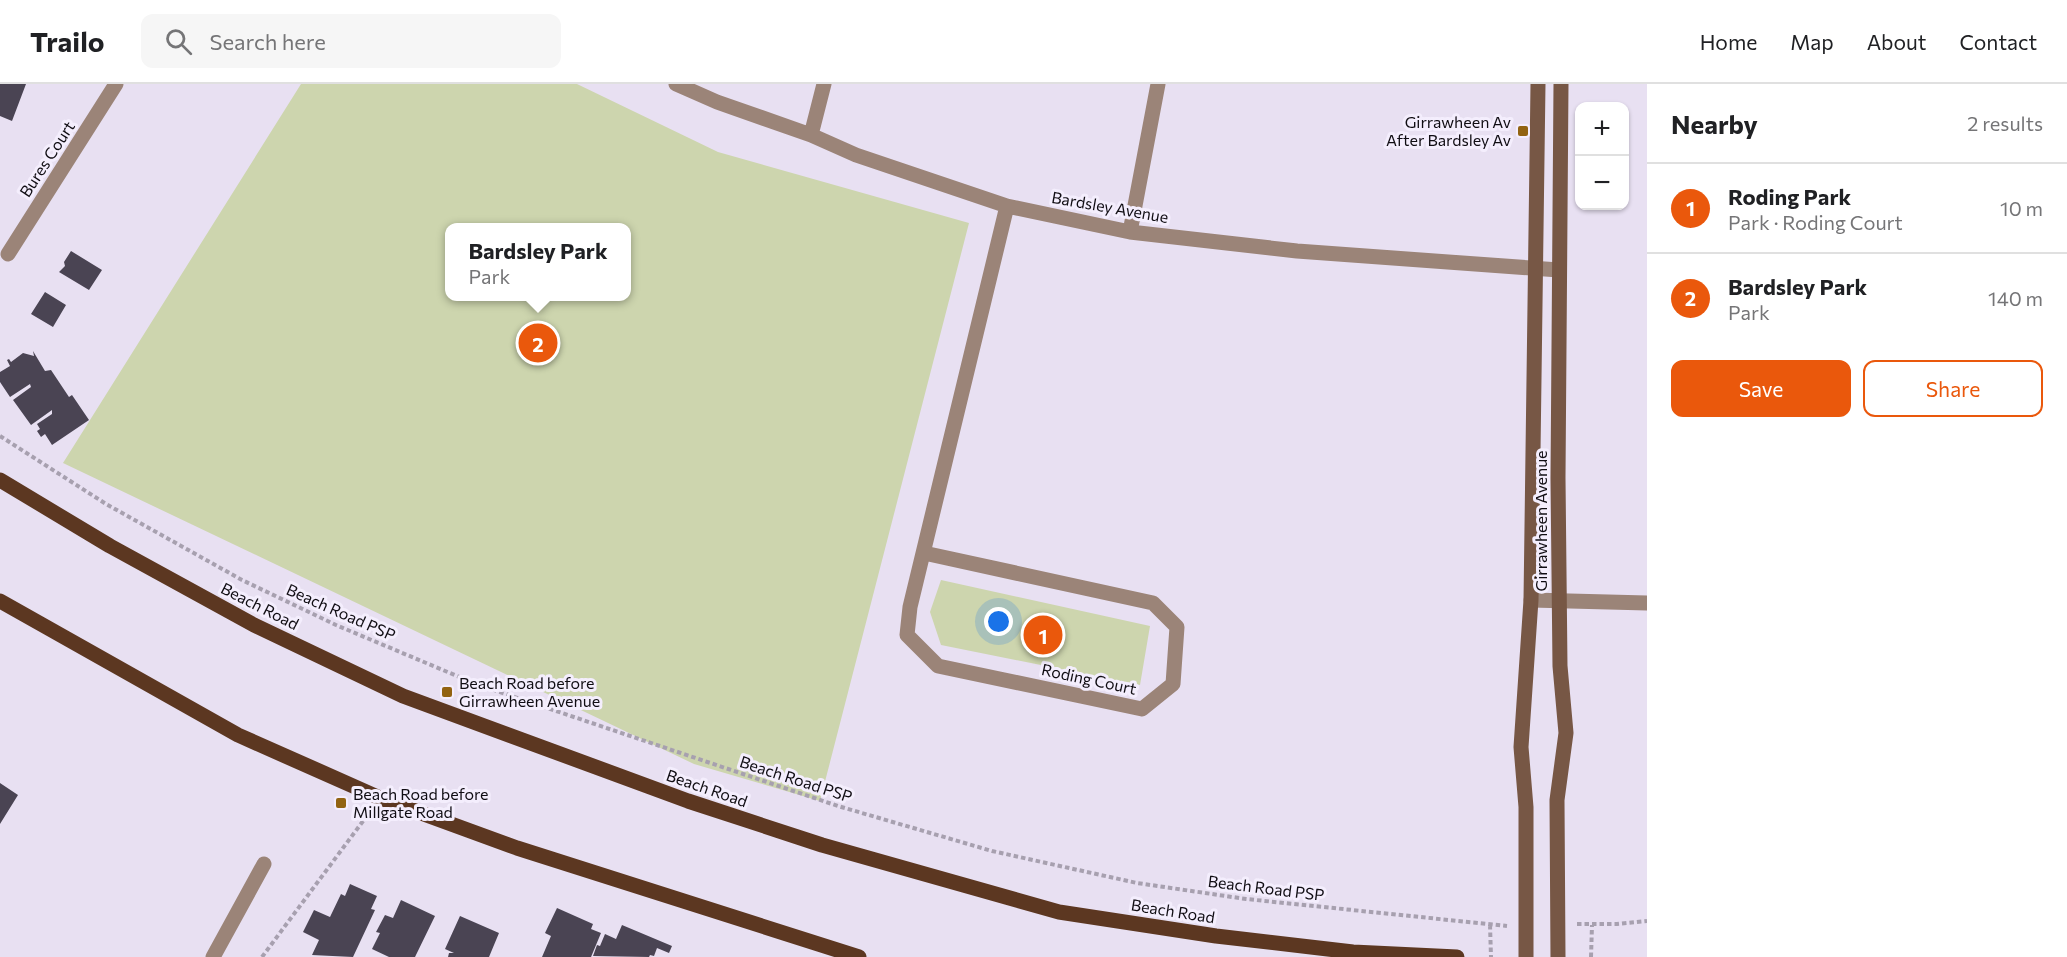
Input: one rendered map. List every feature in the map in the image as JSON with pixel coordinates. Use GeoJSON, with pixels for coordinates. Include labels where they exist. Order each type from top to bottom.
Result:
{"type":"FeatureCollection","features":[{"type":"Feature","properties":{"kind":"main road","name":"Girrawheen Avenue"},"geometry":{"type":"LineString","coordinates":[[1526,957],[1526,807],[1521,747],[1531,600],[1538,84]]}},
{"type":"Feature","properties":{"kind":"main road","name":"Girrawheen Avenue"},"geometry":{"type":"LineString","coordinates":[[1558,957],[1557,800],[1566,733],[1560,666],[1561,84]]}},
{"type":"Feature","properties":{"kind":"main road","name":"Beach Road"},"geometry":{"type":"LineString","coordinates":[[0,480],[110,546],[254,625],[403,696],[699,805],[822,845],[1059,912],[1239,939],[1353,952],[1457,957]]}},
{"type":"Feature","properties":{"kind":"main road"},"geometry":{"type":"LineString","coordinates":[[0,601],[238,735],[380,798],[529,852],[859,957]]}},
{"type":"Feature","properties":{"kind":"street","name":"Bures Court"},"geometry":{"type":"LineString","coordinates":[[8,254],[116,84]]}},
{"type":"Feature","properties":{"kind":"street","name":"Bardsley Avenue"},"geometry":{"type":"LineString","coordinates":[[676,84],[717,102],[811,135],[856,155],[1007,206],[1130,232],[1297,251],[1559,270]]}},
{"type":"Feature","properties":{"kind":"street"},"geometry":{"type":"LineString","coordinates":[[811,135],[824,84]]}},
{"type":"Feature","properties":{"kind":"street"},"geometry":{"type":"LineString","coordinates":[[1130,232],[1158,84]]}},
{"type":"Feature","properties":{"kind":"street","name":"Roding Court"},"geometry":{"type":"LineString","coordinates":[[924,554],[1153,603],[1178,627],[1173,684],[1142,709],[938,666],[907,635],[910,608],[1007,206]]}},
{"type":"Feature","properties":{"kind":"street"},"geometry":{"type":"LineString","coordinates":[[1531,600],[1647,603]]}},
{"type":"Feature","properties":{"kind":"street"},"geometry":{"type":"LineString","coordinates":[[213,957],[264,864]]}},
{"type":"Feature","properties":{"kind":"path","name":"Beach Road PSP"},"geometry":{"type":"LineString","coordinates":[[0,436],[106,504],[242,580],[336,625],[476,684],[826,802],[992,851],[1137,883],[1245,899],[1430,917],[1490,926],[1525,927]]}},
{"type":"Feature","properties":{"kind":"path"},"geometry":{"type":"LineString","coordinates":[[262,957],[380,798]]}},
{"type":"Feature","properties":{"kind":"path"},"geometry":{"type":"LineString","coordinates":[[1557,928],[1577,924],[1647,921]]}},
{"type":"Feature","properties":{"kind":"path"},"geometry":{"type":"LineString","coordinates":[[1591,957],[1592,925]]}},
{"type":"Feature","properties":{"kind":"path"},"geometry":{"type":"LineString","coordinates":[[1490,926],[1491,957]]}},
{"type":"Feature","properties":{"kind":"green space"},"geometry":{"type":"Polygon","coordinates":[[[301,84],[577,84],[718,152],[969,223],[820,801],[694,764],[63,463],[301,84]]]}},
{"type":"Feature","properties":{"kind":"green space"},"geometry":{"type":"Polygon","coordinates":[[[941,580],[1150,626],[1140,685],[941,645],[930,612],[941,580]]]}},
{"type":"Feature","properties":{"kind":"building"},"geometry":{"type":"Polygon","coordinates":[[[0,84],[26,84],[12,121],[0,116],[0,84]]]}},
{"type":"Feature","properties":{"kind":"building"},"geometry":{"type":"Polygon","coordinates":[[[71,251],[102,270],[89,290],[59,272],[65,266],[64,262],[71,251]]]}},
{"type":"Feature","properties":{"kind":"building"},"geometry":{"type":"Polygon","coordinates":[[[45,292],[66,305],[53,327],[31,314],[45,292]]]}},
{"type":"Feature","properties":{"kind":"building"},"geometry":{"type":"Polygon","coordinates":[[[33,351],[45,371],[51,370],[69,397],[72,395],[89,420],[52,445],[45,434],[41,437],[37,431],[40,429],[37,424],[52,414],[52,410],[31,425],[13,400],[31,387],[30,384],[10,397],[0,382],[0,372],[10,366],[7,360],[11,362],[23,353],[34,356],[33,351]]]}},
{"type":"Feature","properties":{"kind":"building"},"geometry":{"type":"Polygon","coordinates":[[[0,783],[18,795],[0,824],[0,783]]]}},
{"type":"Feature","properties":{"kind":"building"},"geometry":{"type":"Polygon","coordinates":[[[350,884],[377,896],[371,909],[375,910],[353,957],[312,955],[319,940],[303,932],[314,910],[330,917],[341,894],[345,896],[350,884]]]}},
{"type":"Feature","properties":{"kind":"building"},"geometry":{"type":"Polygon","coordinates":[[[401,900],[435,916],[415,957],[389,957],[372,949],[380,933],[376,932],[385,915],[393,918],[401,900]]]}},
{"type":"Feature","properties":{"kind":"building"},"geometry":{"type":"Polygon","coordinates":[[[557,908],[593,924],[591,929],[601,933],[591,957],[542,957],[551,936],[545,933],[557,908]]]}},
{"type":"Feature","properties":{"kind":"building"},"geometry":{"type":"Polygon","coordinates":[[[460,916],[499,933],[489,957],[448,957],[449,953],[454,953],[445,949],[460,916]]]}},
{"type":"Feature","properties":{"kind":"building"},"geometry":{"type":"Polygon","coordinates":[[[622,925],[672,946],[669,953],[657,948],[654,956],[649,957],[593,956],[605,934],[616,939],[622,925]]]}},
{"type":"Feature","properties":{"kind":"place","name":"Girrawheen Av After Bardsley Av"},"geometry":{"type":"Point","coordinates":[1523,131]}},
{"type":"Feature","properties":{"kind":"place","name":"Bardsley Park"},"geometry":{"type":"Point","coordinates":[538,343]}},
{"type":"Feature","properties":{"kind":"place","name":"Roding Park"},"geometry":{"type":"Point","coordinates":[1043,635]}},
{"type":"Feature","properties":{"kind":"place","name":"Beach Road before Girrawheen Avenue"},"geometry":{"type":"Point","coordinates":[447,692]}},
{"type":"Feature","properties":{"kind":"place","name":"Beach Road before Millgate Road"},"geometry":{"type":"Point","coordinates":[341,803]}}]}
